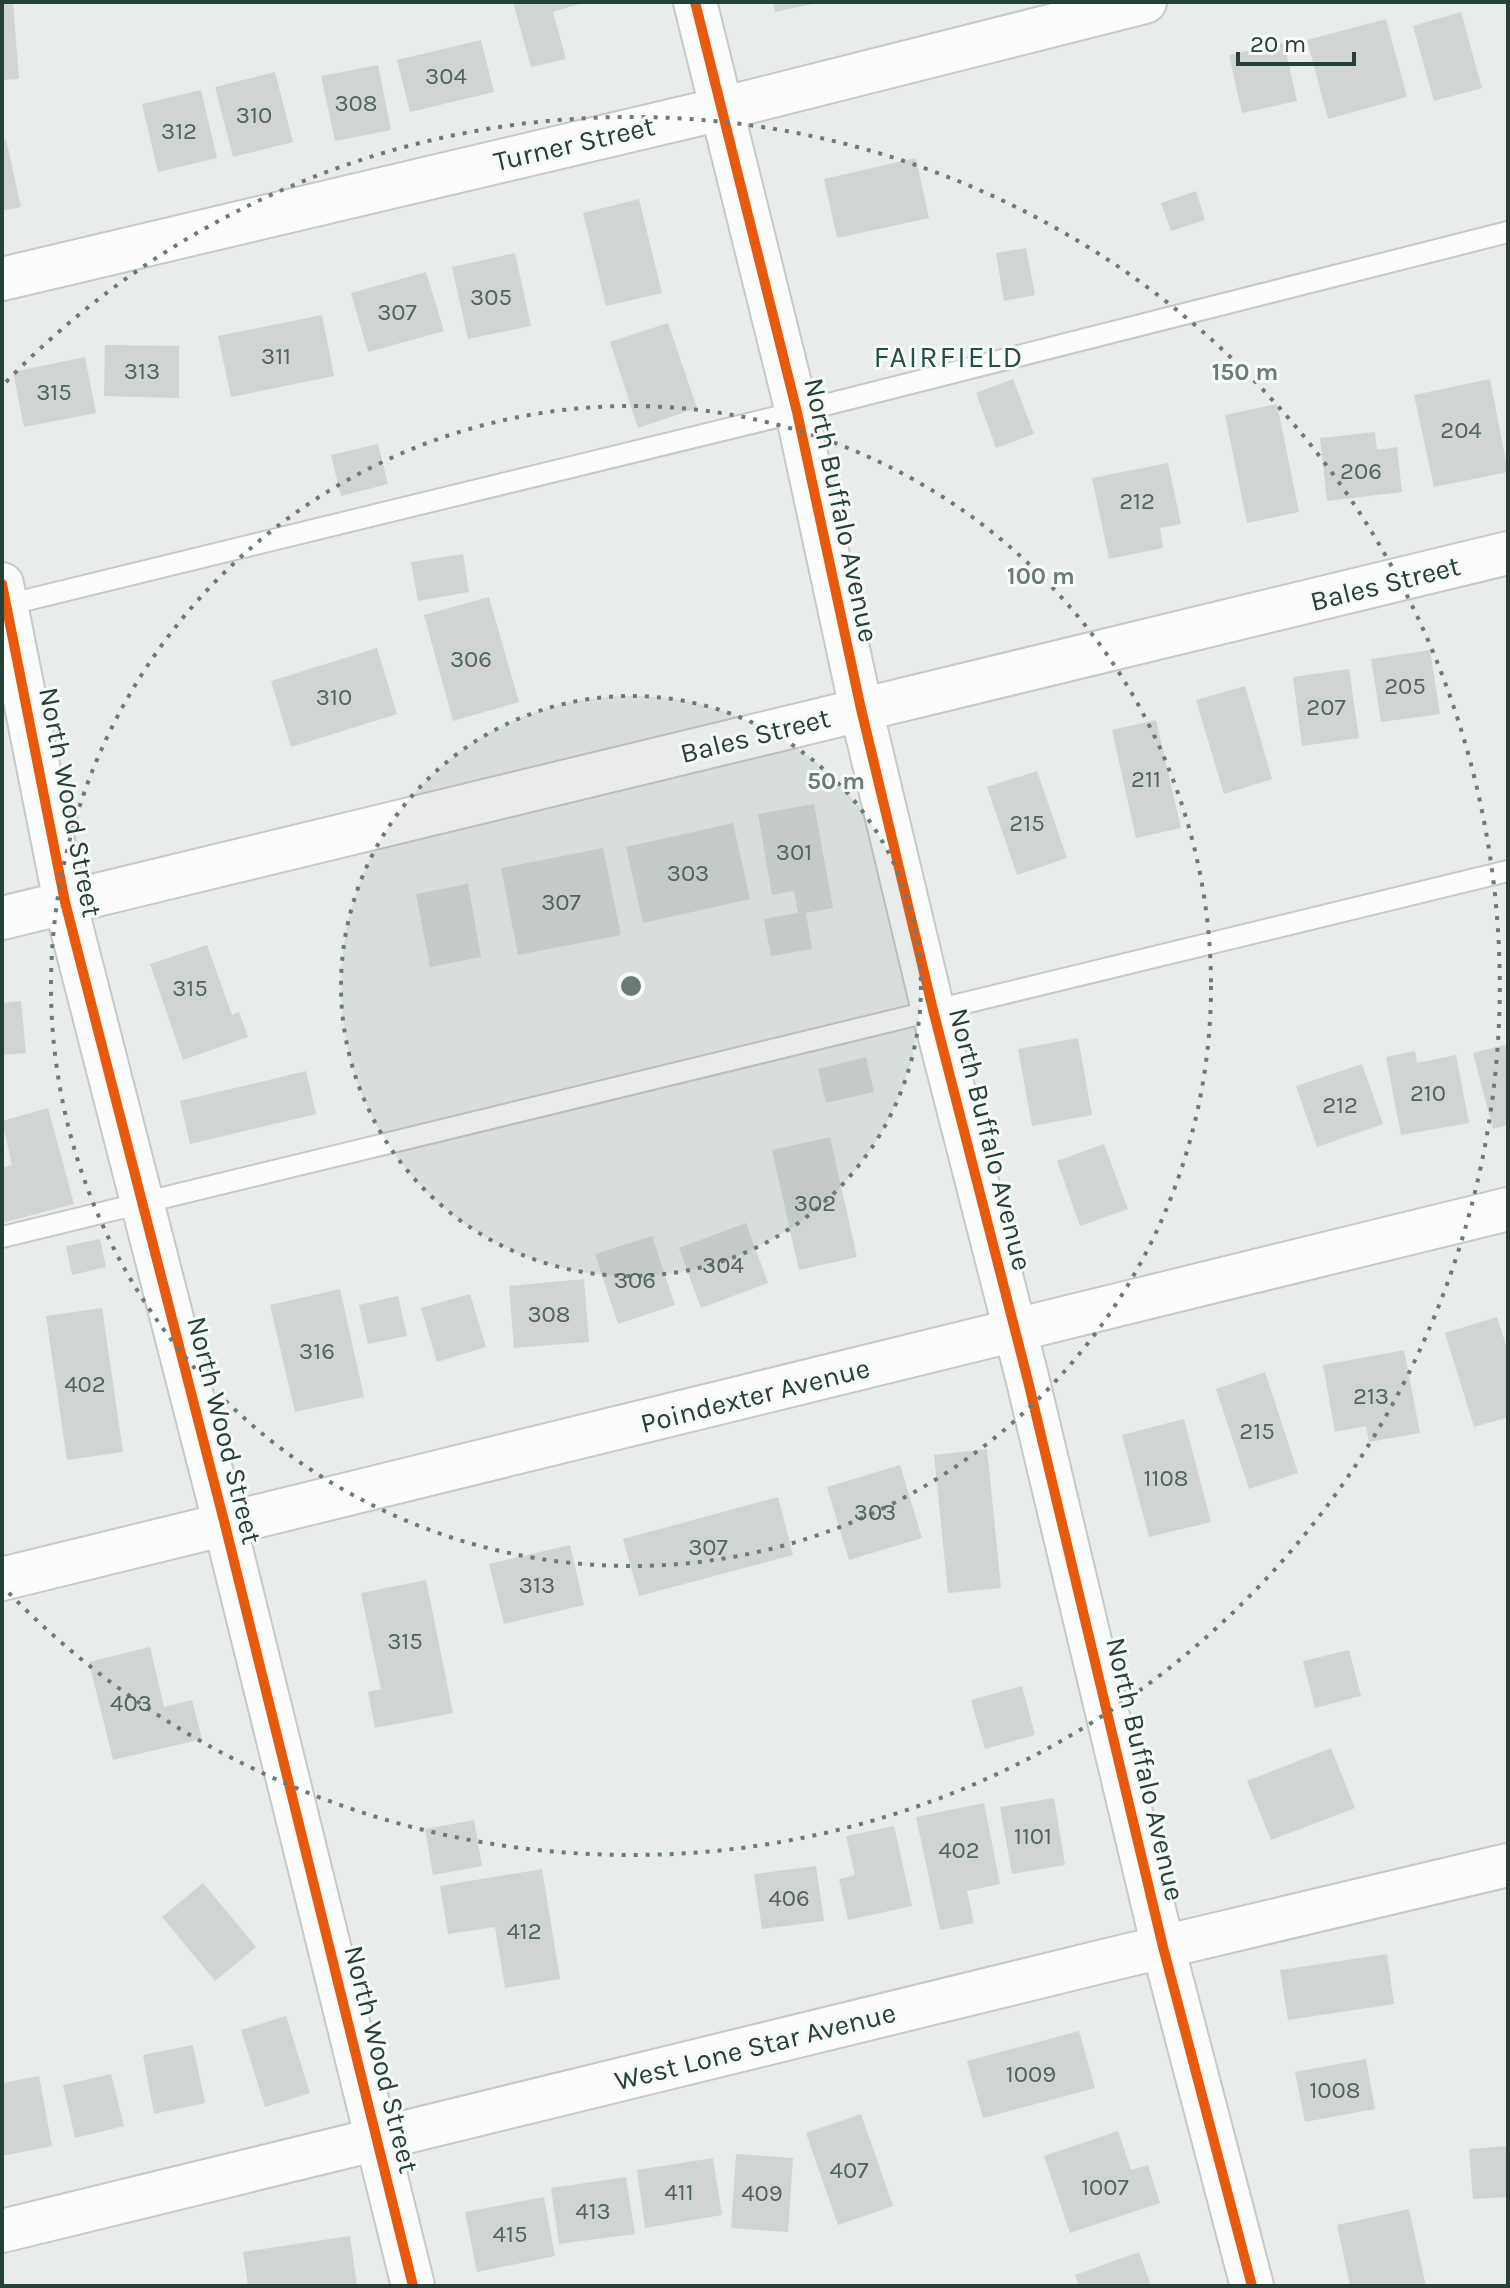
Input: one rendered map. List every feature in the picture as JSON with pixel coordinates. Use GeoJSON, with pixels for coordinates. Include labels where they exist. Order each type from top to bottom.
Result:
{"type":"FeatureCollection","features":[{"type":"Feature","properties":{"kind":"street","name":"North Buffalo Avenue"},"geometry":{"type":"LineString","coordinates":[[695,2],[797,412],[861,709],[933,1010],[1015,1332],[1163,1947],[1252,2286]]}},
{"type":"Feature","properties":{"kind":"street","name":"Turner Street"},"geometry":{"type":"LineString","coordinates":[[2,279],[721,109],[1145,2]]}},
{"type":"Feature","properties":{"kind":"street","name":"Bales Street"},"geometry":{"type":"LineString","coordinates":[[2,918],[1508,553]]}},
{"type":"Feature","properties":{"kind":"street","name":"North Wood Street"},"geometry":{"type":"LineString","coordinates":[[4,598],[65,902],[225,1525],[413,2286]]}},
{"type":"Feature","properties":{"kind":"street","name":"Poindexter Avenue"},"geometry":{"type":"LineString","coordinates":[[2,1579],[1508,1209]]}},
{"type":"Feature","properties":{"kind":"street","name":"West Lone Star Avenue"},"geometry":{"type":"LineString","coordinates":[[2,2231],[1508,1865]]}},
{"type":"Feature","properties":{"kind":"lane"},"geometry":{"type":"LineString","coordinates":[[4,598],[797,412],[1508,232]]}},
{"type":"Feature","properties":{"kind":"lane"},"geometry":{"type":"LineString","coordinates":[[2,1237],[1508,871]]}},
{"type":"Feature","properties":{"kind":"building"},"geometry":{"type":"Polygon","coordinates":[[[513,2],[586,2],[553,12],[566,59],[531,67],[513,2]]]}},
{"type":"Feature","properties":{"kind":"building"},"geometry":{"type":"Polygon","coordinates":[[[773,2],[818,2],[818,3],[775,12],[773,2]]]}},
{"type":"Feature","properties":{"kind":"building"},"geometry":{"type":"Polygon","coordinates":[[[13,3],[19,79],[2,80],[2,4],[13,3]]]}},
{"type":"Feature","properties":{"kind":"building"},"geometry":{"type":"Polygon","coordinates":[[[1461,12],[1482,88],[1434,101],[1413,26],[1461,12]]]}},
{"type":"Feature","properties":{"kind":"building"},"geometry":{"type":"Polygon","coordinates":[[[1386,19],[1407,97],[1328,119],[1307,40],[1386,19]]]}},
{"type":"Feature","properties":{"kind":"building"},"geometry":{"type":"Polygon","coordinates":[[[481,40],[494,92],[410,112],[397,60],[481,40]]]}},
{"type":"Feature","properties":{"kind":"building"},"geometry":{"type":"Polygon","coordinates":[[[1284,43],[1297,101],[1242,113],[1229,55],[1284,43]]]}},
{"type":"Feature","properties":{"kind":"building"},"geometry":{"type":"Polygon","coordinates":[[[378,65],[391,130],[335,141],[321,76],[378,65]]]}},
{"type":"Feature","properties":{"kind":"building"},"geometry":{"type":"Polygon","coordinates":[[[275,72],[293,142],[233,157],[215,87],[275,72]]]}},
{"type":"Feature","properties":{"kind":"building"},"geometry":{"type":"Polygon","coordinates":[[[201,90],[217,158],[158,172],[142,104],[201,90]]]}},
{"type":"Feature","properties":{"kind":"building"},"geometry":{"type":"Polygon","coordinates":[[[6,139],[21,207],[2,211],[2,140],[6,139]]]}},
{"type":"Feature","properties":{"kind":"building"},"geometry":{"type":"Polygon","coordinates":[[[916,158],[929,218],[837,238],[824,179],[916,158]]]}},
{"type":"Feature","properties":{"kind":"building"},"geometry":{"type":"Polygon","coordinates":[[[1196,191],[1205,220],[1171,231],[1161,203],[1196,191]]]}},
{"type":"Feature","properties":{"kind":"building"},"geometry":{"type":"Polygon","coordinates":[[[639,199],[662,293],[606,306],[583,213],[639,199]]]}},
{"type":"Feature","properties":{"kind":"building"},"geometry":{"type":"Polygon","coordinates":[[[1026,248],[1035,295],[1004,301],[996,253],[1026,248]]]}},
{"type":"Feature","properties":{"kind":"building"},"geometry":{"type":"Polygon","coordinates":[[[515,253],[531,326],[468,339],[452,267],[515,253]]]}},
{"type":"Feature","properties":{"kind":"building"},"geometry":{"type":"Polygon","coordinates":[[[426,272],[444,331],[368,352],[351,293],[426,272]]]}},
{"type":"Feature","properties":{"kind":"building"},"geometry":{"type":"Polygon","coordinates":[[[322,315],[334,376],[231,397],[218,336],[322,315]]]}},
{"type":"Feature","properties":{"kind":"building"},"geometry":{"type":"Polygon","coordinates":[[[668,323],[697,408],[638,428],[610,342],[668,323]]]}},
{"type":"Feature","properties":{"kind":"building"},"geometry":{"type":"Polygon","coordinates":[[[105,345],[179,346],[179,398],[104,396],[105,345]]]}},
{"type":"Feature","properties":{"kind":"building"},"geometry":{"type":"Polygon","coordinates":[[[85,357],[96,413],[24,427],[13,372],[85,357]]]}},
{"type":"Feature","properties":{"kind":"building"},"geometry":{"type":"Polygon","coordinates":[[[1013,379],[1034,434],[996,448],[976,393],[1013,379]]]}},
{"type":"Feature","properties":{"kind":"building"},"geometry":{"type":"Polygon","coordinates":[[[1490,379],[1508,472],[1434,487],[1414,395],[1490,379]]]}},
{"type":"Feature","properties":{"kind":"building"},"geometry":{"type":"Polygon","coordinates":[[[1277,404],[1299,512],[1247,523],[1225,415],[1277,404]]]}},
{"type":"Feature","properties":{"kind":"building"},"geometry":{"type":"Polygon","coordinates":[[[1375,432],[1377,450],[1397,447],[1402,492],[1327,501],[1320,438],[1375,432]]]}},
{"type":"Feature","properties":{"kind":"building"},"geometry":{"type":"Polygon","coordinates":[[[378,444],[388,484],[341,496],[331,455],[378,444]]]}},
{"type":"Feature","properties":{"kind":"building"},"geometry":{"type":"Polygon","coordinates":[[[1168,463],[1181,524],[1160,528],[1163,548],[1109,559],[1092,478],[1168,463]]]}},
{"type":"Feature","properties":{"kind":"building"},"geometry":{"type":"Polygon","coordinates":[[[463,554],[469,592],[418,601],[411,562],[463,554]]]}},
{"type":"Feature","properties":{"kind":"building"},"geometry":{"type":"Polygon","coordinates":[[[489,597],[519,702],[453,721],[424,615],[489,597]]]}},
{"type":"Feature","properties":{"kind":"building"},"geometry":{"type":"Polygon","coordinates":[[[377,648],[397,714],[291,747],[271,681],[377,648]]]}},
{"type":"Feature","properties":{"kind":"building"},"geometry":{"type":"Polygon","coordinates":[[[1430,650],[1440,714],[1381,722],[1371,659],[1430,650]]]}},
{"type":"Feature","properties":{"kind":"building"},"geometry":{"type":"Polygon","coordinates":[[[1349,669],[1359,738],[1302,746],[1293,677],[1349,669]]]}},
{"type":"Feature","properties":{"kind":"building"},"geometry":{"type":"Polygon","coordinates":[[[1245,686],[1272,779],[1224,794],[1196,700],[1245,686]]]}},
{"type":"Feature","properties":{"kind":"building"},"geometry":{"type":"Polygon","coordinates":[[[1156,720],[1181,828],[1136,838],[1112,730],[1156,720]]]}},
{"type":"Feature","properties":{"kind":"building"},"geometry":{"type":"Polygon","coordinates":[[[1037,771],[1067,858],[1017,875],[987,787],[1037,771]]]}},
{"type":"Feature","properties":{"kind":"building"},"geometry":{"type":"Polygon","coordinates":[[[814,804],[833,908],[806,913],[812,949],[771,956],[764,919],[798,913],[794,891],[772,895],[758,814],[814,804]]]}},
{"type":"Feature","properties":{"kind":"building"},"geometry":{"type":"Polygon","coordinates":[[[733,823],[750,899],[643,923],[626,847],[733,823]]]}},
{"type":"Feature","properties":{"kind":"building"},"geometry":{"type":"Polygon","coordinates":[[[603,848],[621,935],[518,955],[501,868],[603,848]]]}},
{"type":"Feature","properties":{"kind":"building"},"geometry":{"type":"Polygon","coordinates":[[[468,884],[481,957],[430,967],[416,894],[468,884]]]}},
{"type":"Feature","properties":{"kind":"building"},"geometry":{"type":"Polygon","coordinates":[[[207,945],[232,1015],[239,1012],[248,1037],[183,1060],[150,964],[207,945]]]}},
{"type":"Feature","properties":{"kind":"building"},"geometry":{"type":"Polygon","coordinates":[[[21,1001],[26,1053],[2,1055],[2,1003],[21,1001]]]}},
{"type":"Feature","properties":{"kind":"building"},"geometry":{"type":"Polygon","coordinates":[[[1078,1038],[1092,1115],[1032,1126],[1018,1049],[1078,1038]]]}},
{"type":"Feature","properties":{"kind":"building"},"geometry":{"type":"Polygon","coordinates":[[[1508,1044],[1508,1125],[1493,1129],[1473,1053],[1508,1044]]]}},
{"type":"Feature","properties":{"kind":"building"},"geometry":{"type":"Polygon","coordinates":[[[1415,1051],[1417,1063],[1456,1055],[1469,1123],[1401,1135],[1386,1057],[1415,1051]]]}},
{"type":"Feature","properties":{"kind":"building"},"geometry":{"type":"Polygon","coordinates":[[[866,1057],[874,1092],[826,1103],[818,1069],[866,1057]]]}},
{"type":"Feature","properties":{"kind":"building"},"geometry":{"type":"Polygon","coordinates":[[[1362,1064],[1383,1124],[1317,1147],[1296,1086],[1362,1064]]]}},
{"type":"Feature","properties":{"kind":"building"},"geometry":{"type":"Polygon","coordinates":[[[306,1071],[316,1114],[190,1144],[180,1101],[306,1071]]]}},
{"type":"Feature","properties":{"kind":"building"},"geometry":{"type":"Polygon","coordinates":[[[48,1108],[74,1204],[2,1223],[2,1168],[12,1165],[2,1121],[48,1108]]]}},
{"type":"Feature","properties":{"kind":"building"},"geometry":{"type":"Polygon","coordinates":[[[830,1137],[857,1257],[799,1270],[772,1150],[830,1137]]]}},
{"type":"Feature","properties":{"kind":"building"},"geometry":{"type":"Polygon","coordinates":[[[1104,1144],[1128,1209],[1080,1226],[1057,1161],[1104,1144]]]}},
{"type":"Feature","properties":{"kind":"building"},"geometry":{"type":"Polygon","coordinates":[[[746,1223],[768,1283],[701,1308],[679,1248],[746,1223]]]}},
{"type":"Feature","properties":{"kind":"building"},"geometry":{"type":"Polygon","coordinates":[[[652,1236],[675,1305],[618,1324],[595,1254],[652,1236]]]}},
{"type":"Feature","properties":{"kind":"building"},"geometry":{"type":"Polygon","coordinates":[[[100,1239],[106,1267],[72,1275],[66,1246],[100,1239]]]}},
{"type":"Feature","properties":{"kind":"building"},"geometry":{"type":"Polygon","coordinates":[[[584,1279],[589,1342],[514,1348],[509,1286],[584,1279]]]}},
{"type":"Feature","properties":{"kind":"building"},"geometry":{"type":"Polygon","coordinates":[[[340,1289],[364,1397],[295,1412],[270,1305],[340,1289]]]}},
{"type":"Feature","properties":{"kind":"building"},"geometry":{"type":"Polygon","coordinates":[[[470,1294],[486,1347],[437,1362],[421,1308],[470,1294]]]}},
{"type":"Feature","properties":{"kind":"building"},"geometry":{"type":"Polygon","coordinates":[[[398,1296],[407,1336],[368,1344],[359,1305],[398,1296]]]}},
{"type":"Feature","properties":{"kind":"building"},"geometry":{"type":"Polygon","coordinates":[[[102,1308],[123,1452],[67,1460],[46,1316],[102,1308]]]}},
{"type":"Feature","properties":{"kind":"building"},"geometry":{"type":"Polygon","coordinates":[[[1497,1317],[1508,1351],[1508,1417],[1474,1427],[1445,1333],[1497,1317]]]}},
{"type":"Feature","properties":{"kind":"building"},"geometry":{"type":"Polygon","coordinates":[[[1404,1350],[1420,1433],[1369,1442],[1366,1426],[1335,1432],[1323,1365],[1404,1350]]]}},
{"type":"Feature","properties":{"kind":"building"},"geometry":{"type":"Polygon","coordinates":[[[1265,1372],[1298,1473],[1249,1489],[1216,1389],[1265,1372]]]}},
{"type":"Feature","properties":{"kind":"building"},"geometry":{"type":"Polygon","coordinates":[[[1184,1419],[1211,1522],[1149,1537],[1122,1435],[1184,1419]]]}},
{"type":"Feature","properties":{"kind":"building"},"geometry":{"type":"Polygon","coordinates":[[[987,1449],[1001,1588],[948,1593],[934,1455],[987,1449]]]}},
{"type":"Feature","properties":{"kind":"building"},"geometry":{"type":"Polygon","coordinates":[[[900,1465],[922,1538],[849,1560],[827,1487],[900,1465]]]}},
{"type":"Feature","properties":{"kind":"building"},"geometry":{"type":"Polygon","coordinates":[[[778,1497],[793,1555],[639,1596],[623,1539],[778,1497]]]}},
{"type":"Feature","properties":{"kind":"building"},"geometry":{"type":"Polygon","coordinates":[[[570,1545],[584,1605],[504,1624],[489,1564],[570,1545]]]}},
{"type":"Feature","properties":{"kind":"building"},"geometry":{"type":"Polygon","coordinates":[[[426,1580],[453,1713],[375,1728],[368,1692],[381,1689],[361,1593],[426,1580]]]}},
{"type":"Feature","properties":{"kind":"building"},"geometry":{"type":"Polygon","coordinates":[[[150,1647],[164,1707],[192,1700],[202,1739],[113,1760],[89,1662],[150,1647]]]}},
{"type":"Feature","properties":{"kind":"building"},"geometry":{"type":"Polygon","coordinates":[[[1349,1650],[1361,1696],[1315,1708],[1303,1661],[1349,1650]]]}},
{"type":"Feature","properties":{"kind":"building"},"geometry":{"type":"Polygon","coordinates":[[[1022,1686],[1035,1735],[985,1749],[971,1700],[1022,1686]]]}},
{"type":"Feature","properties":{"kind":"building"},"geometry":{"type":"Polygon","coordinates":[[[1331,1748],[1355,1808],[1271,1840],[1247,1781],[1331,1748]]]}},
{"type":"Feature","properties":{"kind":"building"},"geometry":{"type":"Polygon","coordinates":[[[1054,1798],[1065,1865],[1012,1874],[1000,1807],[1054,1798]]]}},
{"type":"Feature","properties":{"kind":"building"},"geometry":{"type":"Polygon","coordinates":[[[984,1803],[1000,1884],[967,1891],[974,1923],[940,1930],[916,1817],[984,1803]]]}},
{"type":"Feature","properties":{"kind":"building"},"geometry":{"type":"Polygon","coordinates":[[[474,1820],[482,1866],[433,1875],[425,1829],[474,1820]]]}},
{"type":"Feature","properties":{"kind":"building"},"geometry":{"type":"Polygon","coordinates":[[[894,1826],[912,1906],[848,1920],[839,1879],[855,1875],[846,1836],[894,1826]]]}},
{"type":"Feature","properties":{"kind":"building"},"geometry":{"type":"Polygon","coordinates":[[[816,1866],[824,1921],[762,1929],[754,1874],[816,1866]]]}},
{"type":"Feature","properties":{"kind":"building"},"geometry":{"type":"Polygon","coordinates":[[[542,1869],[560,1979],[505,1988],[495,1927],[448,1934],[440,1886],[542,1869]]]}},
{"type":"Feature","properties":{"kind":"building"},"geometry":{"type":"Polygon","coordinates":[[[203,1883],[256,1947],[215,1981],[162,1917],[203,1883]]]}},
{"type":"Feature","properties":{"kind":"building"},"geometry":{"type":"Polygon","coordinates":[[[1387,1954],[1394,2004],[1288,2020],[1280,1970],[1387,1954]]]}},
{"type":"Feature","properties":{"kind":"building"},"geometry":{"type":"Polygon","coordinates":[[[286,2016],[310,2093],[265,2107],[241,2030],[286,2016]]]}},
{"type":"Feature","properties":{"kind":"building"},"geometry":{"type":"Polygon","coordinates":[[[1079,2031],[1095,2088],[983,2118],[967,2061],[1079,2031]]]}},
{"type":"Feature","properties":{"kind":"building"},"geometry":{"type":"Polygon","coordinates":[[[193,2045],[205,2103],[154,2114],[143,2055],[193,2045]]]}},
{"type":"Feature","properties":{"kind":"building"},"geometry":{"type":"Polygon","coordinates":[[[1366,2059],[1375,2109],[1305,2122],[1295,2072],[1366,2059]]]}},
{"type":"Feature","properties":{"kind":"building"},"geometry":{"type":"Polygon","coordinates":[[[111,2074],[124,2126],[75,2138],[63,2085],[111,2074]]]}},
{"type":"Feature","properties":{"kind":"building"},"geometry":{"type":"Polygon","coordinates":[[[39,2076],[52,2146],[2,2156],[2,2083],[39,2076]]]}},
{"type":"Feature","properties":{"kind":"building"},"geometry":{"type":"Polygon","coordinates":[[[861,2114],[893,2206],[838,2225],[806,2133],[861,2114]]]}},
{"type":"Feature","properties":{"kind":"building"},"geometry":{"type":"Polygon","coordinates":[[[1118,2131],[1131,2170],[1148,2165],[1160,2203],[1070,2233],[1044,2156],[1118,2131]]]}},
{"type":"Feature","properties":{"kind":"building"},"geometry":{"type":"Polygon","coordinates":[[[1508,2146],[1508,2197],[1473,2199],[1469,2149],[1508,2146]]]}},
{"type":"Feature","properties":{"kind":"building"},"geometry":{"type":"Polygon","coordinates":[[[736,2154],[793,2158],[788,2232],[731,2228],[736,2154]]]}},
{"type":"Feature","properties":{"kind":"building"},"geometry":{"type":"Polygon","coordinates":[[[713,2158],[722,2215],[645,2228],[637,2170],[713,2158]]]}},
{"type":"Feature","properties":{"kind":"building"},"geometry":{"type":"Polygon","coordinates":[[[626,2177],[635,2234],[559,2244],[551,2188],[626,2177]]]}},
{"type":"Feature","properties":{"kind":"building"},"geometry":{"type":"Polygon","coordinates":[[[544,2197],[555,2256],[477,2272],[465,2212],[544,2197]]]}},
{"type":"Feature","properties":{"kind":"building"},"geometry":{"type":"Polygon","coordinates":[[[1409,2209],[1426,2286],[1350,2286],[1337,2225],[1409,2209]]]}},
{"type":"Feature","properties":{"kind":"building"},"geometry":{"type":"Polygon","coordinates":[[[350,2236],[357,2286],[248,2286],[243,2252],[350,2236]]]}},
{"type":"Feature","properties":{"kind":"building"},"geometry":{"type":"Polygon","coordinates":[[[1139,2252],[1151,2286],[1079,2286],[1075,2275],[1139,2252]]]}},
{"type":"Feature","properties":{"kind":"cycle path"},"geometry":{"type":"LineString","coordinates":[[695,2],[797,412],[861,709],[933,1010],[1028,1381],[1163,1947],[1252,2286]]}},
{"type":"Feature","properties":{"kind":"cycle path"},"geometry":{"type":"LineString","coordinates":[[2,584],[65,902],[225,1525],[413,2286]]}},
{"type":"Feature","properties":{"kind":"district","name":"FAIRFIELD"},"geometry":{"type":"Point","coordinates":[949,357]}}]}
